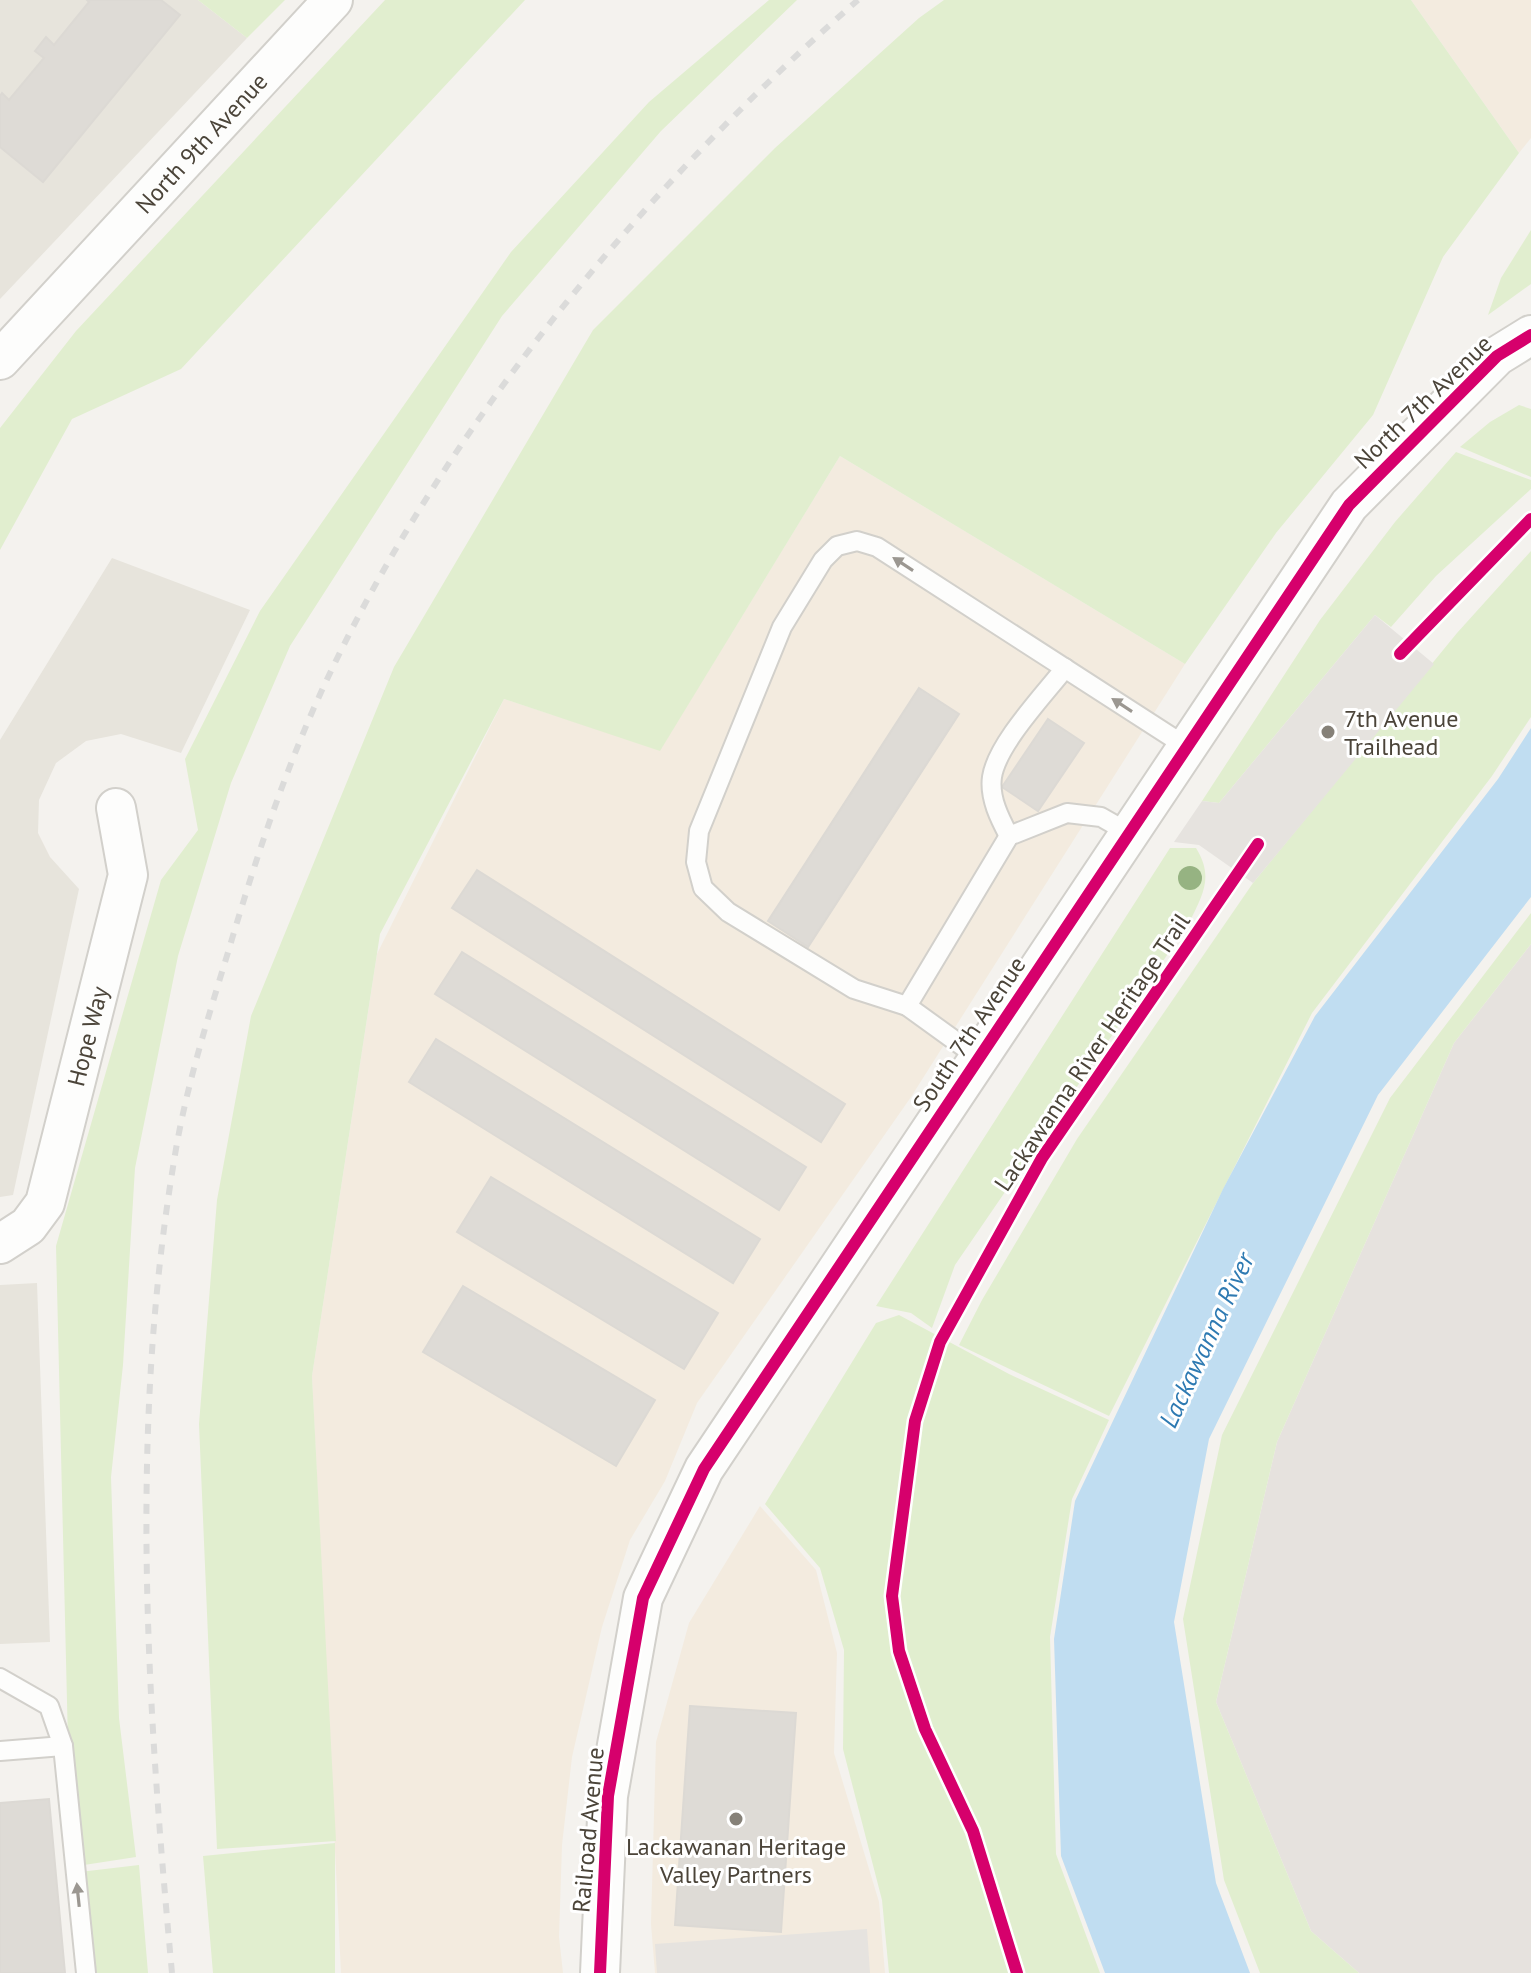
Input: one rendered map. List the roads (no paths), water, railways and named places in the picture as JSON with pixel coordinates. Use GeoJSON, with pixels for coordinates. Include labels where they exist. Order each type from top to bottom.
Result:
{"type":"FeatureCollection","features":[{"type":"Feature","properties":{"kind":"street","name":"North 9th Avenue"},"geometry":{"type":"LineString","coordinates":[[0,360],[333,0]]}},
{"type":"Feature","properties":{"kind":"street","name":"North 7th Avenue"},"geometry":{"type":"LineString","coordinates":[[1349,505],[1497,356],[1531,335]]}},
{"type":"Feature","properties":{"kind":"street","name":"South 7th Avenue"},"geometry":{"type":"LineString","coordinates":[[643,1598],[704,1469],[1349,505]]}},
{"type":"Feature","properties":{"kind":"street","name":"Hope Way"},"geometry":{"type":"LineString","coordinates":[[0,1244],[28,1226],[45,1203],[128,875],[116,808]]}},
{"type":"Feature","properties":{"kind":"street","name":"Railroad Avenue"},"geometry":{"type":"LineString","coordinates":[[600,1973],[608,1796],[643,1598]]}},
{"type":"Feature","properties":{"kind":"lane"},"geometry":{"type":"LineString","coordinates":[[979,1058],[907,1006],[854,989],[728,912],[703,888],[696,862],[699,831],[782,627],[823,560],[837,546],[857,541],[877,547],[1187,747]]}},
{"type":"Feature","properties":{"kind":"lane"},"geometry":{"type":"LineString","coordinates":[[1009,836],[992,797],[992,776],[1003,751],[1065,668]]}},
{"type":"Feature","properties":{"kind":"lane"},"geometry":{"type":"LineString","coordinates":[[907,1006],[1009,836],[1067,813],[1101,817],[1129,833]]}},
{"type":"Feature","properties":{"kind":"lane"},"geometry":{"type":"LineString","coordinates":[[0,1678],[49,1706],[63,1746],[86,1973]]}},
{"type":"Feature","properties":{"kind":"lane"},"geometry":{"type":"LineString","coordinates":[[0,1751],[63,1746]]}},
{"type":"Feature","properties":{"kind":"water","name":"Lackawanna River"},"geometry":{"type":"Polygon","coordinates":[[[1531,728],[1531,897],[1378,1095],[1209,1439],[1174,1622],[1216,1883],[1250,1973],[1105,1973],[1061,1856],[1054,1639],[1075,1501],[1223,1189],[1315,1016],[1498,779],[1531,728]]]}},
{"type":"Feature","properties":{"kind":"railway"},"geometry":{"type":"LineString","coordinates":[[172,1973],[150,1668],[147,1465],[151,1364],[160,1262],[184,1108],[213,1001],[267,828],[313,710],[362,610],[418,512],[480,418],[548,326],[620,238],[696,154],[858,0]]}},
{"type":"Feature","properties":{"kind":"place","name":"7th Avenue Trailhead"},"geometry":{"type":"Point","coordinates":[1328,732]}},
{"type":"Feature","properties":{"kind":"place","name":"Lackawanan Heritage Valley Partners"},"geometry":{"type":"Point","coordinates":[736,1819]}}]}
